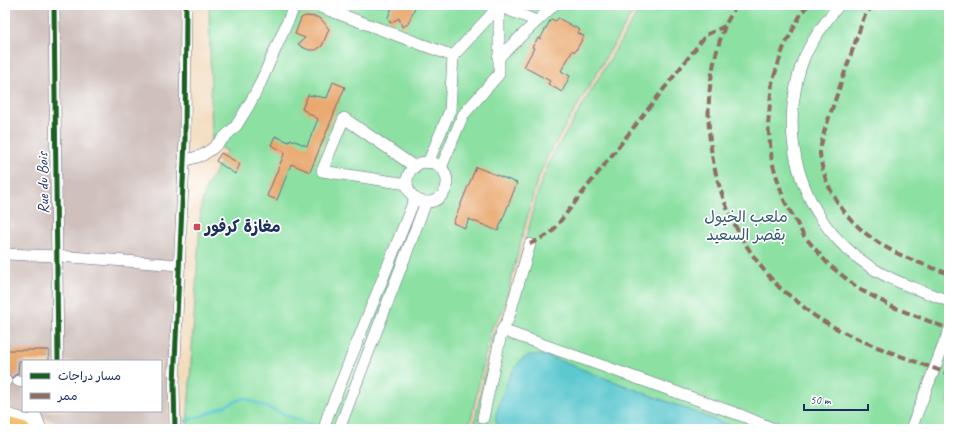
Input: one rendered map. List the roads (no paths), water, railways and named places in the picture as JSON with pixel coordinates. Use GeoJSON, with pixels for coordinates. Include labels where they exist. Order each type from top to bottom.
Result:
{"type":"FeatureCollection","features":[{"type":"Feature","properties":{"kind":"main road"},"geometry":{"type":"LineString","coordinates":[[5,424],[23,429]]}},
{"type":"Feature","properties":{"kind":"street","name":"Rue du Bois"},"geometry":{"type":"LineString","coordinates":[[54,5],[58,360]]}},
{"type":"Feature","properties":{"kind":"street"},"geometry":{"type":"LineString","coordinates":[[174,428],[174,384],[184,161],[186,5]]}},
{"type":"Feature","properties":{"kind":"street"},"geometry":{"type":"LineString","coordinates":[[184,161],[202,155],[213,148],[236,126],[259,86],[295,5]]}},
{"type":"Feature","properties":{"kind":"street"},"geometry":{"type":"LineString","coordinates":[[315,5],[453,56]]}},
{"type":"Feature","properties":{"kind":"street"},"geometry":{"type":"LineString","coordinates":[[498,58],[554,5]]}},
{"type":"Feature","properties":{"kind":"street"},"geometry":{"type":"LineString","coordinates":[[839,5],[820,28],[804,59],[795,88],[791,124],[795,157],[805,190],[822,220],[843,245],[869,266],[899,282],[949,302]]}},
{"type":"Feature","properties":{"kind":"street"},"geometry":{"type":"LineString","coordinates":[[428,163],[450,110],[453,56],[497,6]]}},
{"type":"Feature","properties":{"kind":"street"},"geometry":{"type":"LineString","coordinates":[[497,6],[537,21]]}},
{"type":"Feature","properties":{"kind":"street"},"geometry":{"type":"LineString","coordinates":[[441,168],[463,115],[499,74],[497,6]]}},
{"type":"Feature","properties":{"kind":"street"},"geometry":{"type":"LineString","coordinates":[[450,110],[463,115]]}},
{"type":"Feature","properties":{"kind":"street"},"geometry":{"type":"LineString","coordinates":[[407,184],[322,171],[344,118],[415,167]]}},
{"type":"Feature","properties":{"kind":"street"},"geometry":{"type":"LineString","coordinates":[[421,163],[428,163],[435,164],[441,168],[447,178],[447,186],[444,193],[433,202],[426,202],[414,198],[407,184],[408,177],[415,167],[421,163]]}},
{"type":"Feature","properties":{"kind":"street"},"geometry":{"type":"LineString","coordinates":[[324,429],[328,415],[414,198]]}},
{"type":"Feature","properties":{"kind":"street"},"geometry":{"type":"LineString","coordinates":[[341,426],[426,202]]}},
{"type":"Feature","properties":{"kind":"street"},"geometry":{"type":"LineString","coordinates":[[482,418],[502,330],[508,320],[530,244]]}},
{"type":"Feature","properties":{"kind":"street"},"geometry":{"type":"LineString","coordinates":[[5,254],[57,256],[180,265]]}},
{"type":"Feature","properties":{"kind":"street"},"geometry":{"type":"LineString","coordinates":[[502,330],[743,416],[774,429]]}},
{"type":"Feature","properties":{"kind":"street"},"geometry":{"type":"LineString","coordinates":[[912,429],[949,332]]}},
{"type":"Feature","properties":{"kind":"street"},"geometry":{"type":"LineString","coordinates":[[34,412],[40,426]]}},
{"type":"Feature","properties":{"kind":"street"},"geometry":{"type":"LineString","coordinates":[[5,413],[40,426]]}},
{"type":"Feature","properties":{"kind":"water"},"geometry":{"type":"Polygon","coordinates":[[[529,355],[547,356],[739,429],[499,429],[496,414],[511,373],[522,360],[529,355]]]}},
{"type":"Feature","properties":{"kind":"waterway"},"geometry":{"type":"LineString","coordinates":[[185,421],[204,415],[244,398],[320,429]]}},
{"type":"Feature","properties":{"kind":"waterway"},"geometry":{"type":"LineString","coordinates":[[493,429],[498,427]]}},
{"type":"Feature","properties":{"kind":"waterway"},"geometry":{"type":"LineString","coordinates":[[154,429],[161,428]]}},
{"type":"Feature","properties":{"kind":"place","name":"مغازة كرفور"},"geometry":{"type":"Point","coordinates":[197,227]}},
{"type":"Feature","properties":{"kind":"park label","name":"ملعب الخيول بقصر السعيد"},"geometry":{"type":"Point","coordinates":[746,226]}}]}
